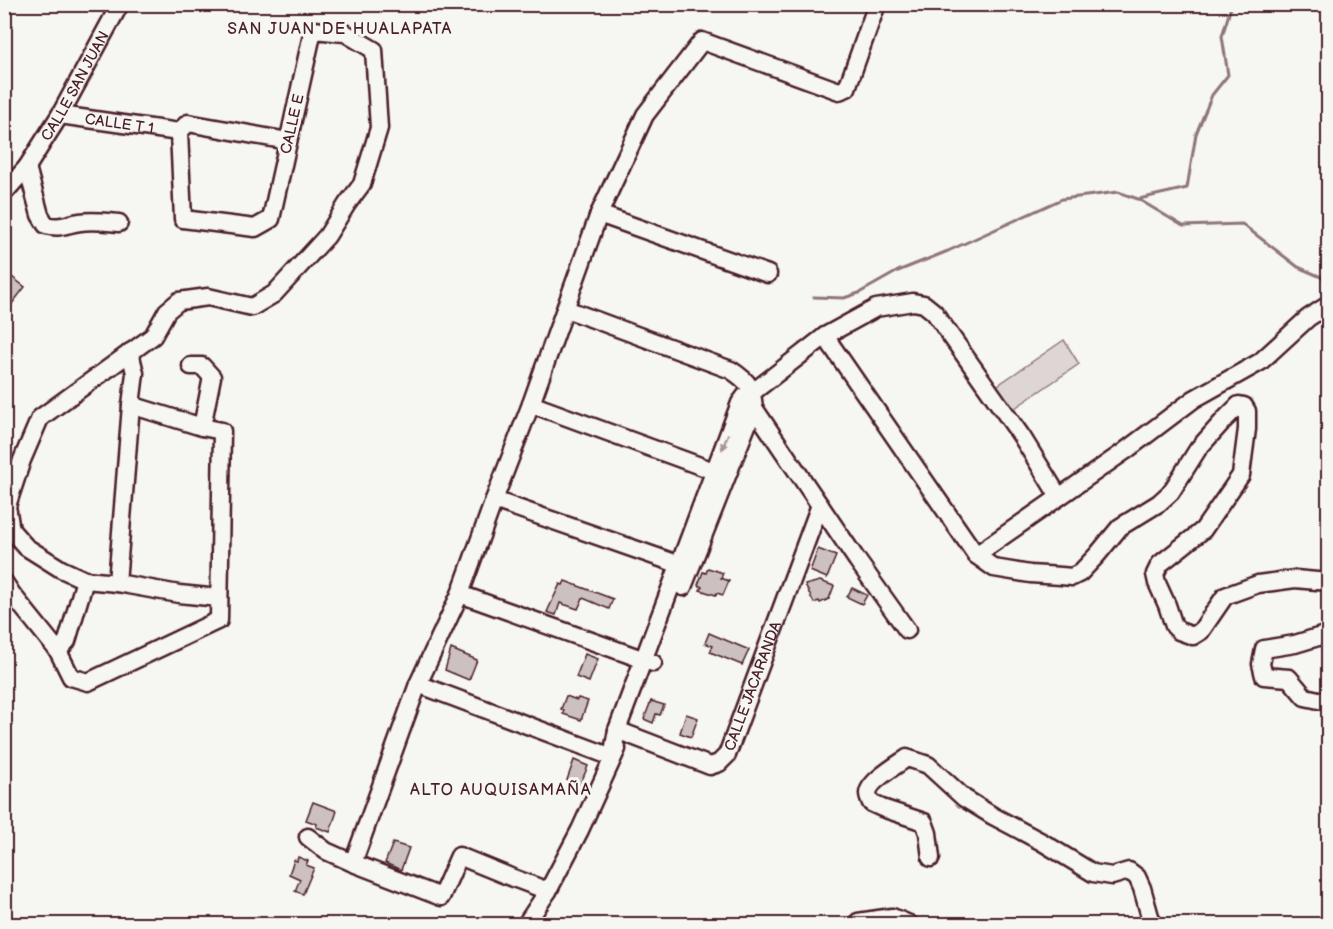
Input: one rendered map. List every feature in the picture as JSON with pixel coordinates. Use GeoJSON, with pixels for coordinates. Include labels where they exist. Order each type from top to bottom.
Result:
{"type":"FeatureCollection","features":[{"type":"Feature","properties":{"kind":"street","name":"CALLE SAN JUAN"},"geometry":{"type":"LineString","coordinates":[[4,193],[27,167],[60,115],[120,4]]}},
{"type":"Feature","properties":{"kind":"street"},"geometry":{"type":"LineString","coordinates":[[353,863],[418,684],[460,594],[599,214],[645,115],[702,41],[838,91],[847,88],[877,4]]}},
{"type":"Feature","properties":{"kind":"street","name":"CALLE E"},"geometry":{"type":"LineString","coordinates":[[130,352],[153,336],[167,311],[179,301],[208,297],[252,307],[274,294],[327,236],[362,184],[379,128],[374,50],[345,33],[313,30],[271,219],[255,228],[183,219],[179,132]]}},
{"type":"Feature","properties":{"kind":"street","name":"CALLE T 1"},"geometry":{"type":"LineString","coordinates":[[60,115],[179,132]]}},
{"type":"Feature","properties":{"kind":"street"},"geometry":{"type":"LineString","coordinates":[[179,132],[188,123],[288,141]]}},
{"type":"Feature","properties":{"kind":"street"},"geometry":{"type":"LineString","coordinates":[[27,167],[40,215],[46,225],[55,228],[79,222],[99,221],[119,224]]}},
{"type":"Feature","properties":{"kind":"street"},"geometry":{"type":"LineString","coordinates":[[599,214],[768,274]]}},
{"type":"Feature","properties":{"kind":"street"},"geometry":{"type":"LineString","coordinates":[[753,400],[825,336],[876,308],[913,302],[924,304],[934,312],[1022,437],[1059,497]]}},
{"type":"Feature","properties":{"kind":"street"},"geometry":{"type":"LineString","coordinates":[[976,555],[1125,452],[1194,399],[1260,362],[1308,318],[1329,305]]}},
{"type":"Feature","properties":{"kind":"street"},"geometry":{"type":"LineString","coordinates":[[566,309],[731,370],[742,377],[753,400],[820,505],[907,630]]}},
{"type":"Feature","properties":{"kind":"street"},"geometry":{"type":"LineString","coordinates":[[825,336],[976,555],[994,568],[1030,574],[1072,577],[1080,573],[1120,527],[1159,503],[1171,492],[1198,449],[1239,405],[1244,406],[1247,411],[1241,475],[1203,530],[1160,564],[1155,574],[1174,626],[1179,631],[1193,636],[1201,631],[1225,596],[1258,584],[1295,579],[1329,582]]}},
{"type":"Feature","properties":{"kind":"street"},"geometry":{"type":"LineString","coordinates":[[117,583],[135,373],[130,352],[40,418],[22,460],[7,506],[11,530],[26,547],[85,580],[219,598]]}},
{"type":"Feature","properties":{"kind":"street"},"geometry":{"type":"LineString","coordinates":[[191,366],[202,366],[212,377],[202,427]]}},
{"type":"Feature","properties":{"kind":"street"},"geometry":{"type":"LineString","coordinates":[[526,924],[548,891],[598,792],[720,474],[740,403],[746,395],[753,400]]}},
{"type":"Feature","properties":{"kind":"street"},"geometry":{"type":"LineString","coordinates":[[531,404],[720,474]]}},
{"type":"Feature","properties":{"kind":"street"},"geometry":{"type":"LineString","coordinates":[[4,582],[58,651],[71,677],[88,682],[219,620],[222,431],[131,405]]}},
{"type":"Feature","properties":{"kind":"street"},"geometry":{"type":"LineString","coordinates":[[494,500],[685,566]]}},
{"type":"Feature","properties":{"kind":"street","name":"CALLE JACARANDA"},"geometry":{"type":"LineString","coordinates":[[621,732],[710,766],[719,763],[727,755],[820,505]]}},
{"type":"Feature","properties":{"kind":"street"},"geometry":{"type":"LineString","coordinates":[[58,651],[67,641],[85,580]]}},
{"type":"Feature","properties":{"kind":"street"},"geometry":{"type":"LineString","coordinates":[[460,594],[648,662]]}},
{"type":"Feature","properties":{"kind":"street"},"geometry":{"type":"LineString","coordinates":[[1329,634],[1295,644],[1264,649],[1261,664],[1264,676],[1289,678],[1305,697],[1329,702]]}},
{"type":"Feature","properties":{"kind":"street"},"geometry":{"type":"LineString","coordinates":[[418,684],[612,757]]}},
{"type":"Feature","properties":{"kind":"street"},"geometry":{"type":"LineString","coordinates":[[931,858],[928,833],[924,822],[871,803],[868,793],[878,778],[906,758],[928,765],[964,798],[1093,873],[1112,876],[1129,871],[1137,877],[1154,924]]}},
{"type":"Feature","properties":{"kind":"street"},"geometry":{"type":"LineString","coordinates":[[308,837],[326,851],[441,897],[459,856],[548,891]]}},
{"type":"Feature","properties":{"kind":"street"},"geometry":{"type":"LineString","coordinates":[[858,924],[858,922],[892,917],[909,924]]}},
{"type":"Feature","properties":{"kind":"shaded area"},"geometry":{"type":"Polygon","coordinates":[[[1064,340],[1079,364],[1012,410],[995,387],[1064,340]]]}},
{"type":"Feature","properties":{"kind":"building"},"geometry":{"type":"Polygon","coordinates":[[[4,271],[25,287],[4,314],[4,271]]]}},
{"type":"Feature","properties":{"kind":"building"},"geometry":{"type":"Polygon","coordinates":[[[818,549],[836,556],[827,578],[810,571],[818,549]]]}},
{"type":"Feature","properties":{"kind":"building"},"geometry":{"type":"Polygon","coordinates":[[[708,568],[723,573],[721,578],[729,581],[723,595],[700,590],[702,587],[698,585],[703,572],[706,573],[708,568]]]}},
{"type":"Feature","properties":{"kind":"building"},"geometry":{"type":"Polygon","coordinates":[[[565,581],[613,599],[609,609],[583,598],[578,609],[560,603],[556,615],[547,612],[560,584],[563,585],[565,581]]]}},
{"type":"Feature","properties":{"kind":"building"},"geometry":{"type":"Polygon","coordinates":[[[820,581],[834,586],[829,599],[814,603],[805,585],[820,581]]]}},
{"type":"Feature","properties":{"kind":"building"},"geometry":{"type":"Polygon","coordinates":[[[852,588],[867,595],[862,604],[847,597],[852,588]]]}},
{"type":"Feature","properties":{"kind":"building"},"geometry":{"type":"Polygon","coordinates":[[[709,633],[749,650],[742,665],[710,652],[713,646],[705,643],[709,633]]]}},
{"type":"Feature","properties":{"kind":"building"},"geometry":{"type":"Polygon","coordinates":[[[451,649],[477,660],[469,680],[445,670],[451,649]]]}},
{"type":"Feature","properties":{"kind":"building"},"geometry":{"type":"Polygon","coordinates":[[[585,654],[598,659],[589,682],[576,677],[585,654]]]}},
{"type":"Feature","properties":{"kind":"building"},"geometry":{"type":"Polygon","coordinates":[[[566,696],[588,701],[581,720],[563,714],[564,710],[561,709],[566,696]]]}},
{"type":"Feature","properties":{"kind":"building"},"geometry":{"type":"Polygon","coordinates":[[[651,701],[664,705],[660,715],[656,714],[653,723],[644,719],[651,701]]]}},
{"type":"Feature","properties":{"kind":"building"},"geometry":{"type":"Polygon","coordinates":[[[686,714],[698,718],[691,737],[680,733],[686,714]]]}},
{"type":"Feature","properties":{"kind":"building"},"geometry":{"type":"Polygon","coordinates":[[[574,760],[588,766],[580,785],[567,780],[574,760]]]}},
{"type":"Feature","properties":{"kind":"building"},"geometry":{"type":"Polygon","coordinates":[[[313,802],[337,811],[330,832],[306,820],[313,802]]]}},
{"type":"Feature","properties":{"kind":"building"},"geometry":{"type":"Polygon","coordinates":[[[393,843],[409,848],[401,870],[385,863],[393,843]]]}},
{"type":"Feature","properties":{"kind":"building"},"geometry":{"type":"Polygon","coordinates":[[[298,857],[308,861],[306,865],[314,868],[303,894],[295,891],[300,879],[289,874],[294,860],[297,861],[298,857]]]}},
{"type":"Feature","properties":{"kind":"waterway"},"geometry":{"type":"LineString","coordinates":[[1139,199],[1187,188],[1196,134],[1212,95],[1228,75],[1222,36],[1232,4]]}},
{"type":"Feature","properties":{"kind":"waterway"},"geometry":{"type":"LineString","coordinates":[[814,297],[844,298],[859,293],[898,271],[1062,199],[1118,192],[1138,199],[1183,226],[1242,224],[1298,267],[1328,280]]}},
{"type":"Feature","properties":{"kind":"district","name":"SAN JUAN DE HUALAPATA"},"geometry":{"type":"Point","coordinates":[340,28]}},
{"type":"Feature","properties":{"kind":"district","name":"ALTO AUQUISAMAÑA"},"geometry":{"type":"Point","coordinates":[501,789]}}]}
